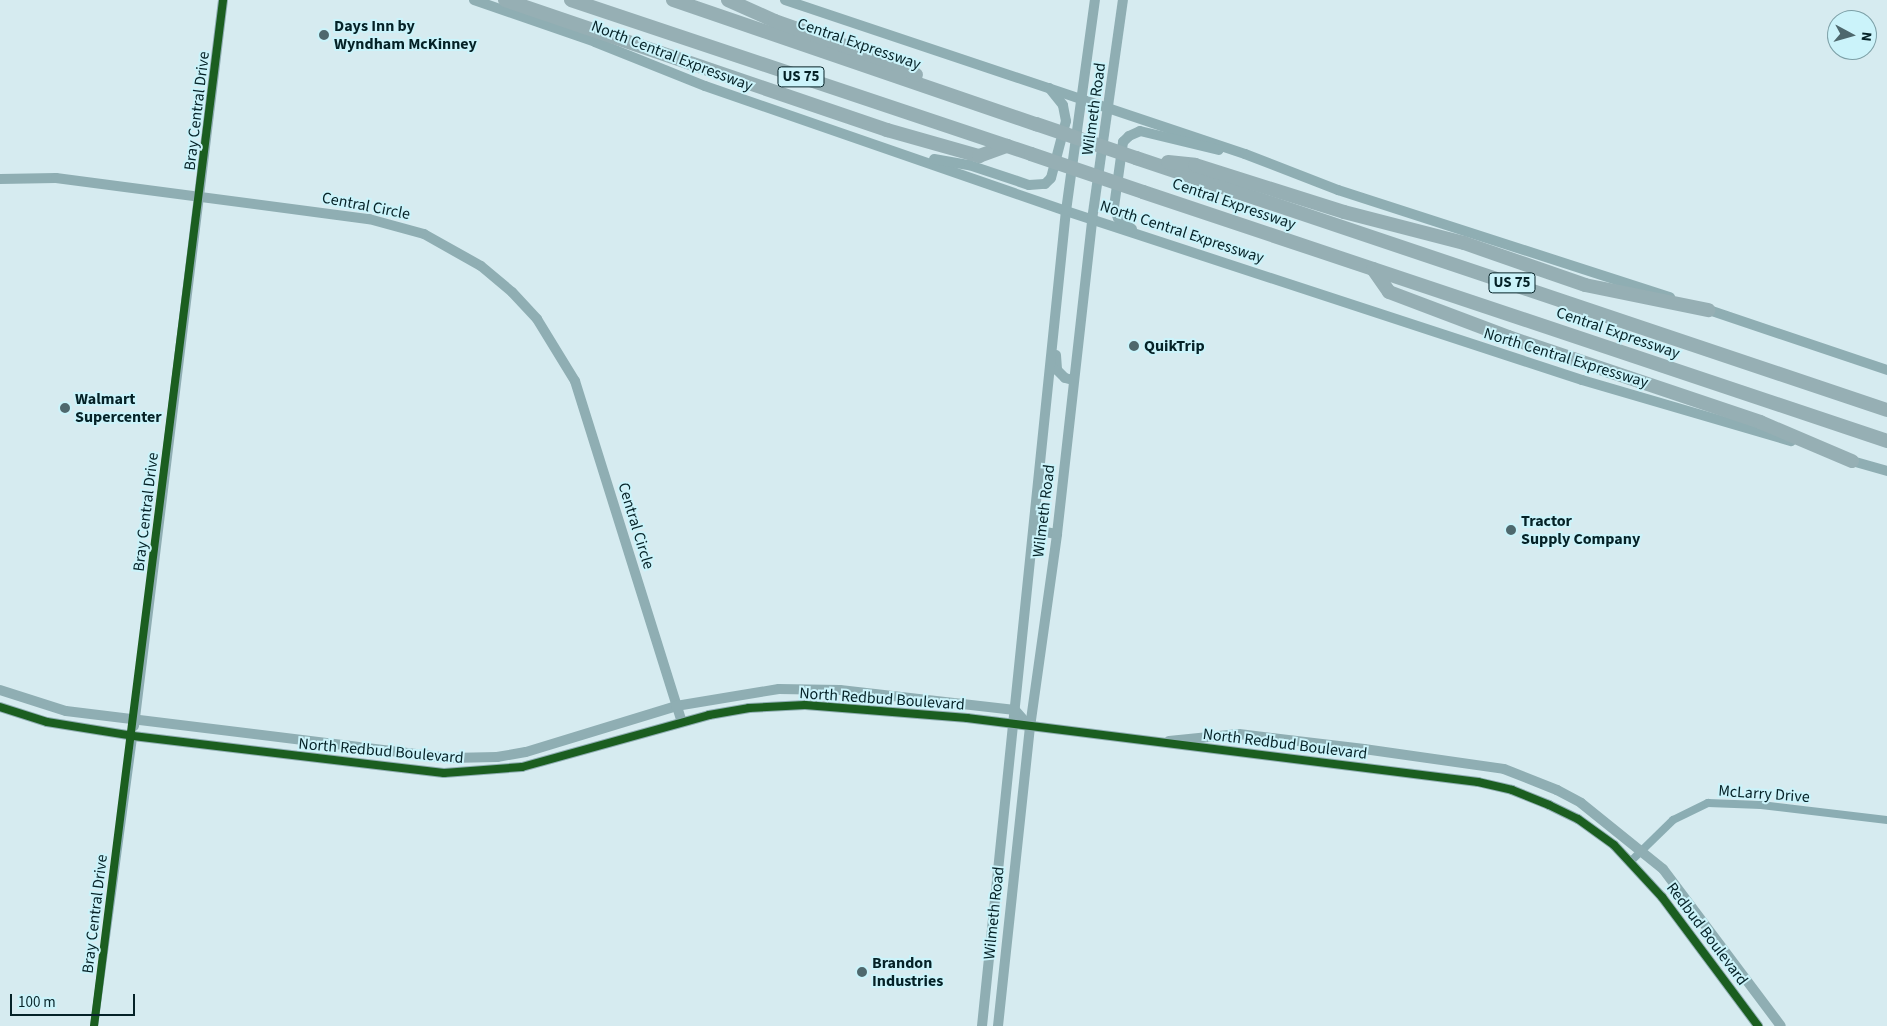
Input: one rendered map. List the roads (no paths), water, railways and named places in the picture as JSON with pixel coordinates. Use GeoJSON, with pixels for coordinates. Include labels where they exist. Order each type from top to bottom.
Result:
{"type":"FeatureCollection","features":[{"type":"Feature","properties":{"kind":"highway"},"geometry":{"type":"LineString","coordinates":[[505,0],[896,133],[979,156],[1007,146]]}},
{"type":"Feature","properties":{"kind":"highway","name":"Central Expressway"},"geometry":{"type":"LineString","coordinates":[[571,0],[1887,442]]}},
{"type":"Feature","properties":{"kind":"highway","name":"Central Expressway"},"geometry":{"type":"LineString","coordinates":[[673,0],[1136,158],[1887,410]]}},
{"type":"Feature","properties":{"kind":"highway"},"geometry":{"type":"LineString","coordinates":[[728,0],[775,21],[891,62],[950,94]]}},
{"type":"Feature","properties":{"kind":"highway"},"geometry":{"type":"LineString","coordinates":[[1136,158],[1196,165],[1344,212],[1464,243],[1585,285],[1708,310]]}},
{"type":"Feature","properties":{"kind":"highway"},"geometry":{"type":"LineString","coordinates":[[1373,269],[1389,292],[1508,337],[1760,422],[1852,461]]}},
{"type":"Feature","properties":{"kind":"street","name":"North Central Expressway"},"geometry":{"type":"LineString","coordinates":[[474,0],[595,42],[705,86],[909,155],[1092,220],[1135,232],[1582,380],[1887,471]]}},
{"type":"Feature","properties":{"kind":"street"},"geometry":{"type":"LineString","coordinates":[[785,0],[1245,154],[1338,190],[1886,368]]}},
{"type":"Feature","properties":{"kind":"street","name":"Wilmeth Road"},"geometry":{"type":"LineString","coordinates":[[982,1026],[1066,211],[1083,100],[1095,0]]}},
{"type":"Feature","properties":{"kind":"street","name":"Wilmeth Road"},"geometry":{"type":"LineString","coordinates":[[998,1026],[1030,727],[1057,534],[1092,220],[1110,110],[1123,0]]}},
{"type":"Feature","properties":{"kind":"street","name":"Bray Central Drive"},"geometry":{"type":"LineString","coordinates":[[94,1026],[200,196],[223,1]]}},
{"type":"Feature","properties":{"kind":"street"},"geometry":{"type":"LineString","coordinates":[[909,155],[969,165],[1029,185],[1045,184],[1051,178],[1066,121],[1063,105],[1048,88]]}},
{"type":"Feature","properties":{"kind":"street"},"geometry":{"type":"LineString","coordinates":[[1135,232],[1118,218],[1114,207],[1123,142],[1129,136],[1140,131],[1198,148],[1245,154]]}},
{"type":"Feature","properties":{"kind":"street","name":"Central Circle"},"geometry":{"type":"LineString","coordinates":[[0,179],[56,178],[369,219],[408,228],[465,255],[512,292],[551,337],[575,381],[682,722]]}},
{"type":"Feature","properties":{"kind":"street"},"geometry":{"type":"LineString","coordinates":[[1060,272],[1063,301],[1057,370],[1065,378],[1074,380]]}},
{"type":"Feature","properties":{"kind":"street"},"geometry":{"type":"LineString","coordinates":[[1034,530],[1057,534]]}},
{"type":"Feature","properties":{"kind":"street","name":"North Redbud Boulevard"},"geometry":{"type":"LineString","coordinates":[[0,690],[66,711],[299,742],[428,756],[486,758],[538,749],[676,706],[766,690],[813,689],[1015,710]]}},
{"type":"Feature","properties":{"kind":"street","name":"North Redbud Boulevard"},"geometry":{"type":"LineString","coordinates":[[0,707],[47,722],[132,736],[426,771],[487,772],[533,765],[682,722],[749,708],[805,705],[1014,724],[1498,786],[1549,805],[1578,819],[1614,845],[1630,862]]}},
{"type":"Feature","properties":{"kind":"street"},"geometry":{"type":"LineString","coordinates":[[1015,710],[1030,727]]}},
{"type":"Feature","properties":{"kind":"street","name":"North Redbud Boulevard"},"geometry":{"type":"LineString","coordinates":[[1160,742],[1187,737],[1239,734],[1504,769],[1581,803],[1642,850]]}},
{"type":"Feature","properties":{"kind":"street"},"geometry":{"type":"LineString","coordinates":[[297,757],[299,742]]}},
{"type":"Feature","properties":{"kind":"street"},"geometry":{"type":"LineString","coordinates":[[486,758],[487,772]]}},
{"type":"Feature","properties":{"kind":"street","name":"McLarry Drive"},"geometry":{"type":"LineString","coordinates":[[1630,862],[1673,820],[1708,803],[1760,805],[1887,820]]}},
{"type":"Feature","properties":{"kind":"street","name":"Redbud Boulevard"},"geometry":{"type":"LineString","coordinates":[[1642,850],[1675,884],[1781,1026]]}},
{"type":"Feature","properties":{"kind":"street","name":"Redbud Boulevard"},"geometry":{"type":"LineString","coordinates":[[1630,862],[1662,897],[1758,1026]]}},
{"type":"Feature","properties":{"kind":"place","name":"Days Inn by Wyndham McKinney"},"geometry":{"type":"Point","coordinates":[324,35]}},
{"type":"Feature","properties":{"kind":"place","name":"QuikTrip"},"geometry":{"type":"Point","coordinates":[1134,346]}},
{"type":"Feature","properties":{"kind":"place","name":"Walmart Supercenter"},"geometry":{"type":"Point","coordinates":[65,408]}},
{"type":"Feature","properties":{"kind":"place","name":"Tractor Supply Company"},"geometry":{"type":"Point","coordinates":[1511,530]}},
{"type":"Feature","properties":{"kind":"place","name":"Brandon Industries"},"geometry":{"type":"Point","coordinates":[862,972]}}]}
